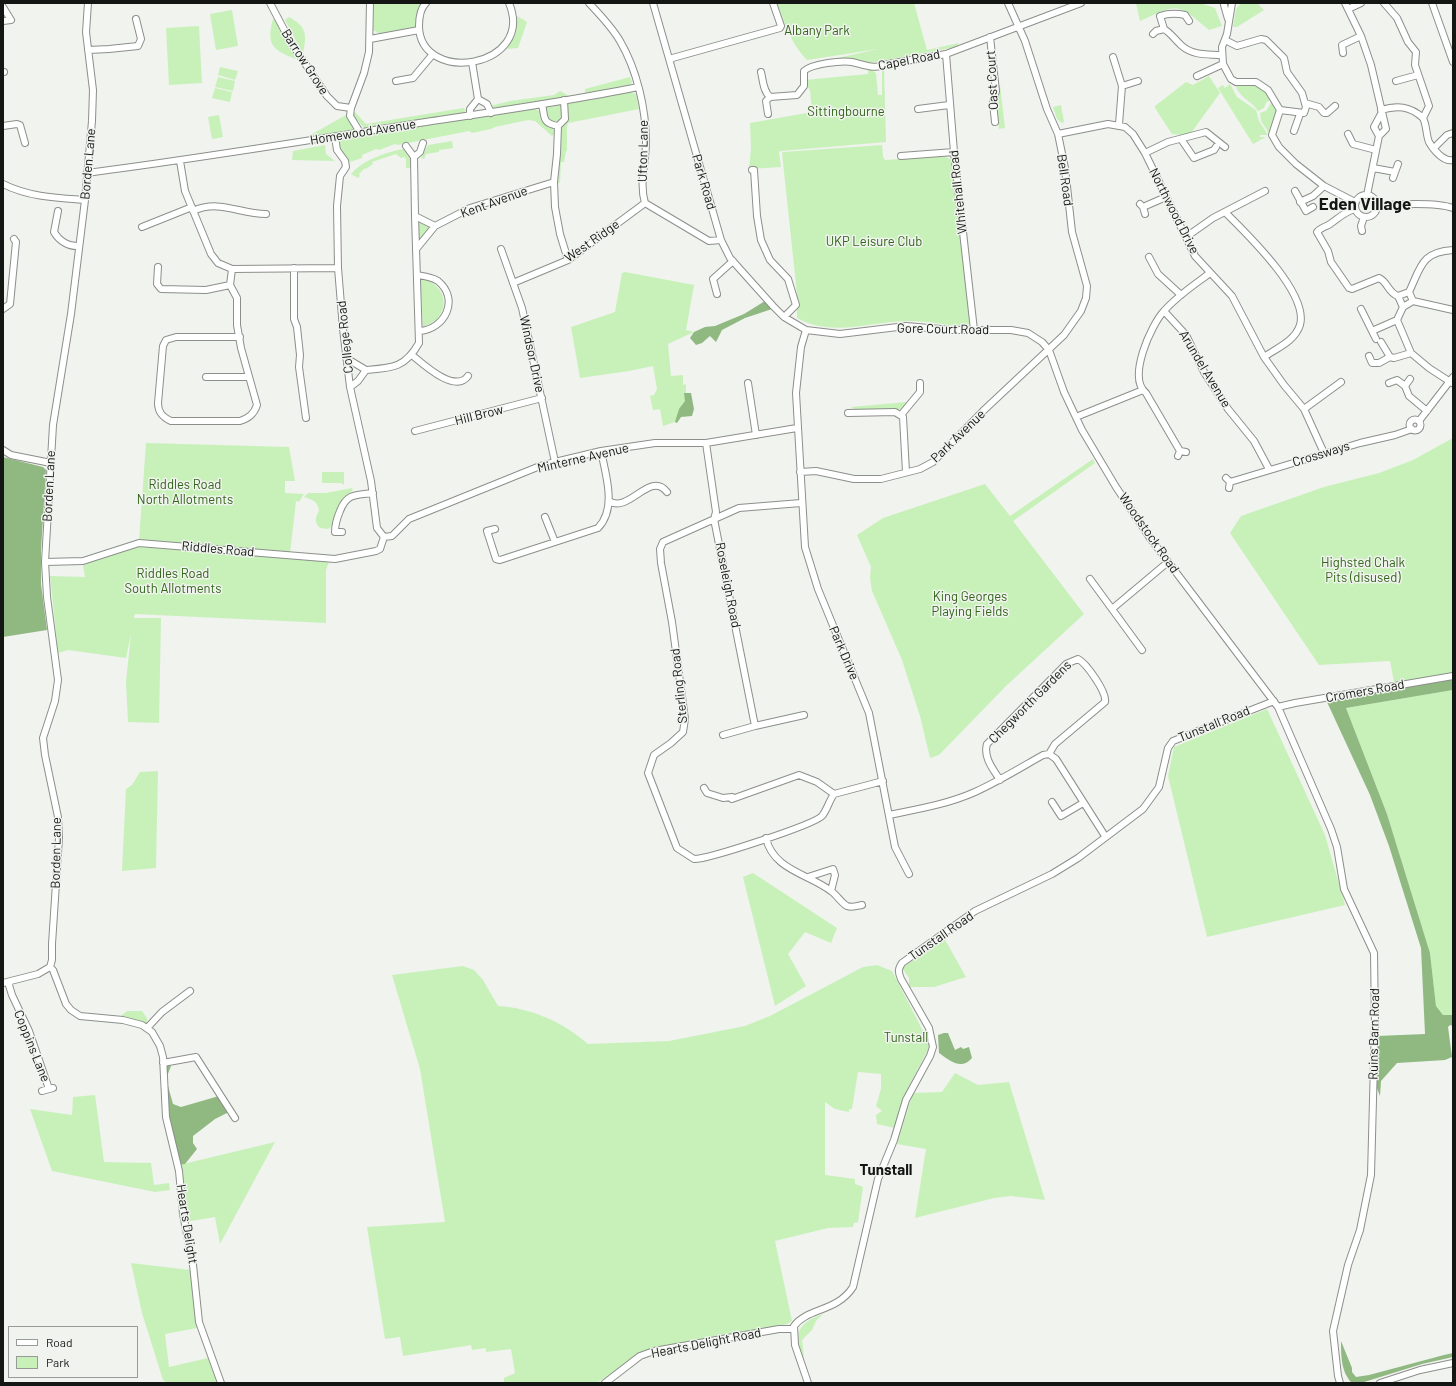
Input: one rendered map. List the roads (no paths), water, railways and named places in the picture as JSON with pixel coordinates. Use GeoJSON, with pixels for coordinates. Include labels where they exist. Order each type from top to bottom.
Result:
{"type":"FeatureCollection","features":[{"type":"Feature","properties":{"kind":"street","name":"Borden Lane"},"geometry":{"type":"LineString","coordinates":[[50,967],[52,960],[59,831],[58,817],[45,755],[43,738],[55,700],[58,680],[47,597],[45,562],[52,425],[72,314],[85,200],[93,98],[86,32],[88,3]]}},
{"type":"Feature","properties":{"kind":"street","name":"Barrow Grove"},"geometry":{"type":"LineString","coordinates":[[270,3],[293,46],[327,96],[337,106],[351,108]]}},
{"type":"Feature","properties":{"kind":"street"},"geometry":{"type":"LineString","coordinates":[[359,133],[350,116],[351,108],[364,74],[370,39],[370,3]]}},
{"type":"Feature","properties":{"kind":"street"},"geometry":{"type":"LineString","coordinates":[[426,3],[420,14],[419,30],[423,43],[433,54],[448,62],[472,62],[489,57],[503,48],[512,31],[513,22],[509,3]]}},
{"type":"Feature","properties":{"kind":"street","name":"Park Road"},"geometry":{"type":"LineString","coordinates":[[653,3],[725,251],[784,317],[806,330]]}},
{"type":"Feature","properties":{"kind":"street"},"geometry":{"type":"LineString","coordinates":[[669,59],[780,28],[781,26],[773,3]]}},
{"type":"Feature","properties":{"kind":"street","name":"Bell Road"},"geometry":{"type":"LineString","coordinates":[[1008,3],[1025,41],[1047,109],[1058,134],[1064,164],[1072,232],[1087,286],[1086,298],[1081,311],[1064,335],[1049,350]]}},
{"type":"Feature","properties":{"kind":"street","name":"Capel Road"},"geometry":{"type":"LineString","coordinates":[[770,97],[797,95],[804,86],[804,71],[810,66],[843,61],[863,66],[881,67],[946,54],[1081,3]]}},
{"type":"Feature","properties":{"kind":"street"},"geometry":{"type":"LineString","coordinates":[[1229,20],[1222,4],[1232,3],[1229,20],[1225,40],[1221,55],[1223,64],[1231,79],[1236,82],[1256,82],[1268,90],[1280,110],[1300,114]]}},
{"type":"Feature","properties":{"kind":"street"},"geometry":{"type":"LineString","coordinates":[[1361,3],[1346,6],[1361,36],[1376,82],[1381,112],[1386,127],[1382,135],[1379,136],[1368,195]]}},
{"type":"Feature","properties":{"kind":"street"},"geometry":{"type":"LineString","coordinates":[[1384,3],[1398,23],[1408,42],[1416,52],[1415,65],[1429,106],[1423,118]]}},
{"type":"Feature","properties":{"kind":"street"},"geometry":{"type":"LineString","coordinates":[[1432,3],[1453,62]]}},
{"type":"Feature","properties":{"kind":"street","name":"Ufton Lane"},"geometry":{"type":"LineString","coordinates":[[591,4],[620,40],[633,71],[644,108],[646,141],[643,188],[645,203]]}},
{"type":"Feature","properties":{"kind":"street"},"geometry":{"type":"LineString","coordinates":[[3,7],[11,20],[3,21]]}},
{"type":"Feature","properties":{"kind":"street"},"geometry":{"type":"LineString","coordinates":[[1189,21],[1185,15],[1174,13],[1160,16],[1164,29],[1188,50],[1207,56],[1221,55]]}},
{"type":"Feature","properties":{"kind":"street"},"geometry":{"type":"LineString","coordinates":[[88,50],[109,50],[138,46],[141,39],[136,19]]}},
{"type":"Feature","properties":{"kind":"street"},"geometry":{"type":"LineString","coordinates":[[1153,34],[1156,31],[1164,29]]}},
{"type":"Feature","properties":{"kind":"street"},"geometry":{"type":"LineString","coordinates":[[370,39],[419,30]]}},
{"type":"Feature","properties":{"kind":"street"},"geometry":{"type":"LineString","coordinates":[[1343,53],[1342,45],[1361,36]]}},
{"type":"Feature","properties":{"kind":"street","name":"Oast Court"},"geometry":{"type":"LineString","coordinates":[[990,37],[997,74],[996,91],[993,104],[995,122]]}},
{"type":"Feature","properties":{"kind":"street"},"geometry":{"type":"LineString","coordinates":[[1225,40],[1237,46],[1260,39],[1266,40],[1284,58],[1287,72],[1300,88],[1305,103],[1304,113],[1300,114],[1294,131]]}},
{"type":"Feature","properties":{"kind":"street"},"geometry":{"type":"LineString","coordinates":[[396,81],[413,78],[433,54]]}},
{"type":"Feature","properties":{"kind":"street","name":"Whitehall Road"},"geometry":{"type":"LineString","coordinates":[[946,54],[949,105],[974,330]]}},
{"type":"Feature","properties":{"kind":"street"},"geometry":{"type":"LineString","coordinates":[[1058,134],[1099,124],[1119,124],[1122,86],[1113,57]]}},
{"type":"Feature","properties":{"kind":"street"},"geometry":{"type":"LineString","coordinates":[[472,62],[478,99]]}},
{"type":"Feature","properties":{"kind":"street"},"geometry":{"type":"LineString","coordinates":[[1197,76],[1223,64]]}},
{"type":"Feature","properties":{"kind":"street"},"geometry":{"type":"LineString","coordinates":[[761,72],[766,91],[770,97],[766,101],[768,114]]}},
{"type":"Feature","properties":{"kind":"street"},"geometry":{"type":"LineString","coordinates":[[1396,81],[1418,75]]}},
{"type":"Feature","properties":{"kind":"street"},"geometry":{"type":"LineString","coordinates":[[1122,86],[1138,81]]}},
{"type":"Feature","properties":{"kind":"street","name":"Homewood Avenue"},"geometry":{"type":"LineString","coordinates":[[87,173],[180,161],[491,113],[564,100],[586,98],[638,87]]}},
{"type":"Feature","properties":{"kind":"street"},"geometry":{"type":"LineString","coordinates":[[89,115],[90,99],[93,98]]}},
{"type":"Feature","properties":{"kind":"street"},"geometry":{"type":"LineString","coordinates":[[478,99],[487,104],[491,113]]}},
{"type":"Feature","properties":{"kind":"street"},"geometry":{"type":"LineString","coordinates":[[470,116],[470,108],[478,99]]}},
{"type":"Feature","properties":{"kind":"street"},"geometry":{"type":"LineString","coordinates":[[564,100],[566,119],[558,126],[558,154],[554,182],[558,222],[568,260]]}},
{"type":"Feature","properties":{"kind":"street"},"geometry":{"type":"LineString","coordinates":[[1305,103],[1319,107],[1324,113],[1327,113],[1336,106]]}},
{"type":"Feature","properties":{"kind":"street"},"geometry":{"type":"LineString","coordinates":[[542,104],[545,120],[551,125],[558,126]]}},
{"type":"Feature","properties":{"kind":"street"},"geometry":{"type":"LineString","coordinates":[[918,109],[949,105]]}},
{"type":"Feature","properties":{"kind":"street"},"geometry":{"type":"LineString","coordinates":[[1379,136],[1374,127],[1381,112],[1392,107],[1404,107],[1416,112],[1423,118],[1429,141],[1443,159],[1448,161],[1453,160]]}},
{"type":"Feature","properties":{"kind":"street"},"geometry":{"type":"LineString","coordinates":[[1280,110],[1272,130],[1274,141],[1296,164],[1324,186],[1355,202]]}},
{"type":"Feature","properties":{"kind":"street","name":"Northwood Drive"},"geometry":{"type":"LineString","coordinates":[[1119,124],[1133,134],[1145,153],[1195,256],[1232,296],[1264,357],[1284,385],[1304,408],[1324,453]]}},
{"type":"Feature","properties":{"kind":"street"},"geometry":{"type":"LineString","coordinates":[[3,126],[20,125],[25,142]]}},
{"type":"Feature","properties":{"kind":"street"},"geometry":{"type":"LineString","coordinates":[[1145,153],[1168,142],[1181,139],[1207,129],[1225,147]]}},
{"type":"Feature","properties":{"kind":"street"},"geometry":{"type":"LineString","coordinates":[[1434,148],[1445,136],[1453,133]]}},
{"type":"Feature","properties":{"kind":"street"},"geometry":{"type":"LineString","coordinates":[[1348,134],[1353,144],[1376,150]]}},
{"type":"Feature","properties":{"kind":"street","name":"College Road"},"geometry":{"type":"LineString","coordinates":[[335,137],[337,150],[345,161],[346,168],[340,176],[337,195],[338,268],[346,358],[350,387],[372,493],[377,528],[384,537]]}},
{"type":"Feature","properties":{"kind":"street"},"geometry":{"type":"LineString","coordinates":[[1181,139],[1194,158]]}},
{"type":"Feature","properties":{"kind":"street"},"geometry":{"type":"LineString","coordinates":[[414,157],[420,152],[424,143]]}},
{"type":"Feature","properties":{"kind":"street"},"geometry":{"type":"LineString","coordinates":[[346,358],[366,370],[394,367],[405,362],[412,355],[419,343],[420,331],[414,157],[406,146]]}},
{"type":"Feature","properties":{"kind":"street"},"geometry":{"type":"LineString","coordinates":[[1188,161],[1214,150],[1216,147]]}},
{"type":"Feature","properties":{"kind":"street"},"geometry":{"type":"LineString","coordinates":[[901,156],[954,152]]}},
{"type":"Feature","properties":{"kind":"street"},"geometry":{"type":"LineString","coordinates":[[180,161],[182,180],[192,209],[211,254],[218,263],[232,269],[338,268]]}},
{"type":"Feature","properties":{"kind":"street"},"geometry":{"type":"LineString","coordinates":[[1373,168],[1394,175],[1398,164]]}},
{"type":"Feature","properties":{"kind":"street"},"geometry":{"type":"LineString","coordinates":[[752,170],[754,170],[757,216],[761,240],[770,260],[788,279],[796,305],[784,317]]}},
{"type":"Feature","properties":{"kind":"street","name":"Kent Avenue"},"geometry":{"type":"LineString","coordinates":[[417,248],[435,226],[488,202],[554,182]]}},
{"type":"Feature","properties":{"kind":"street"},"geometry":{"type":"LineString","coordinates":[[3,184],[24,193],[37,196],[85,200]]}},
{"type":"Feature","properties":{"kind":"street"},"geometry":{"type":"LineString","coordinates":[[1300,202],[1313,196],[1324,186]]}},
{"type":"Feature","properties":{"kind":"street"},"geometry":{"type":"LineString","coordinates":[[1186,238],[1224,212],[1265,191]]}},
{"type":"Feature","properties":{"kind":"street"},"geometry":{"type":"LineString","coordinates":[[1295,191],[1306,211],[1313,207]]}},
{"type":"Feature","properties":{"kind":"street"},"geometry":{"type":"LineString","coordinates":[[1362,195],[1368,195],[1373,198],[1377,206],[1373,214],[1364,217],[1358,214],[1355,209],[1355,202],[1362,195]]}},
{"type":"Feature","properties":{"kind":"street"},"geometry":{"type":"LineString","coordinates":[[1145,214],[1142,206],[1166,197]]}},
{"type":"Feature","properties":{"kind":"street"},"geometry":{"type":"LineString","coordinates":[[645,203],[709,241],[721,240]]}},
{"type":"Feature","properties":{"kind":"street","name":"West Ridge"},"geometry":{"type":"LineString","coordinates":[[513,283],[568,260],[645,203]]}},
{"type":"Feature","properties":{"kind":"street"},"geometry":{"type":"LineString","coordinates":[[1377,206],[1392,204],[1440,205],[1453,208]]}},
{"type":"Feature","properties":{"kind":"street"},"geometry":{"type":"LineString","coordinates":[[142,227],[164,217],[205,207],[224,206],[245,213],[266,214]]}},
{"type":"Feature","properties":{"kind":"street"},"geometry":{"type":"LineString","coordinates":[[1355,209],[1338,216],[1333,222],[1320,228],[1317,232],[1318,236],[1328,251],[1332,262],[1349,288],[1352,289],[1379,278],[1383,280],[1392,293],[1398,296],[1403,307]]}},
{"type":"Feature","properties":{"kind":"street"},"geometry":{"type":"LineString","coordinates":[[58,211],[54,232],[55,235],[61,242],[79,246]]}},
{"type":"Feature","properties":{"kind":"street"},"geometry":{"type":"LineString","coordinates":[[1224,212],[1272,262],[1287,283],[1300,309],[1301,318],[1295,335],[1289,341],[1264,357]]}},
{"type":"Feature","properties":{"kind":"street"},"geometry":{"type":"LineString","coordinates":[[415,216],[435,226]]}},
{"type":"Feature","properties":{"kind":"street"},"geometry":{"type":"LineString","coordinates":[[1362,232],[1361,226],[1364,217]]}},
{"type":"Feature","properties":{"kind":"street"},"geometry":{"type":"LineString","coordinates":[[3,309],[10,304],[16,242],[14,239]]}},
{"type":"Feature","properties":{"kind":"street","name":"Windsor Drive"},"geometry":{"type":"LineString","coordinates":[[501,249],[524,315],[555,462]]}},
{"type":"Feature","properties":{"kind":"street"},"geometry":{"type":"LineString","coordinates":[[1398,296],[1408,292],[1420,266],[1428,256],[1436,252],[1453,250]]}},
{"type":"Feature","properties":{"kind":"street"},"geometry":{"type":"LineString","coordinates":[[1149,257],[1158,274],[1181,295]]}},
{"type":"Feature","properties":{"kind":"street"},"geometry":{"type":"LineString","coordinates":[[717,294],[713,279],[733,261]]}},
{"type":"Feature","properties":{"kind":"street"},"geometry":{"type":"LineString","coordinates":[[158,267],[157,284],[161,289],[206,290],[230,285]]}},
{"type":"Feature","properties":{"kind":"street"},"geometry":{"type":"LineString","coordinates":[[294,268],[294,315],[306,418]]}},
{"type":"Feature","properties":{"kind":"street"},"geometry":{"type":"LineString","coordinates":[[232,269],[230,285],[237,298],[237,326],[240,337],[249,377],[257,405],[248,419],[240,421],[171,421],[163,417],[159,411],[162,352],[166,340],[176,337],[240,337]]}},
{"type":"Feature","properties":{"kind":"street"},"geometry":{"type":"LineString","coordinates":[[1181,453],[1143,390],[1139,374],[1139,365],[1156,325],[1164,311],[1181,295],[1210,273]]}},
{"type":"Feature","properties":{"kind":"street"},"geometry":{"type":"LineString","coordinates":[[417,274],[433,278],[438,282],[445,289],[448,304],[447,313],[437,325],[420,331]]}},
{"type":"Feature","properties":{"kind":"street"},"geometry":{"type":"LineString","coordinates":[[1408,292],[1413,301]]}},
{"type":"Feature","properties":{"kind":"street"},"geometry":{"type":"LineString","coordinates":[[1372,331],[1397,320],[1403,307],[1413,301],[1453,310]]}},
{"type":"Feature","properties":{"kind":"street"},"geometry":{"type":"LineString","coordinates":[[1361,309],[1372,331],[1392,360]]}},
{"type":"Feature","properties":{"kind":"street","name":"Arundel Avenue"},"geometry":{"type":"LineString","coordinates":[[1164,311],[1186,334],[1208,378],[1228,409],[1254,441],[1269,470]]}},
{"type":"Feature","properties":{"kind":"street"},"geometry":{"type":"LineString","coordinates":[[1397,320],[1411,353],[1429,368],[1452,381]]}},
{"type":"Feature","properties":{"kind":"street","name":"Gore Court Road"},"geometry":{"type":"LineString","coordinates":[[806,330],[840,334],[906,326],[974,330],[1011,330],[1028,333],[1042,342],[1049,350]]}},
{"type":"Feature","properties":{"kind":"street","name":"Park Drive"},"geometry":{"type":"LineString","coordinates":[[806,330],[801,348],[797,375],[797,428],[800,448],[803,533],[808,561],[834,630],[869,713],[897,853],[909,874]]}},
{"type":"Feature","properties":{"kind":"street","name":"Woodstock Road"},"geometry":{"type":"LineString","coordinates":[[1049,350],[1064,392],[1076,417],[1089,443],[1116,487],[1168,562],[1262,688],[1274,701]]}},
{"type":"Feature","properties":{"kind":"street","name":"Park Avenue"},"geometry":{"type":"LineString","coordinates":[[800,472],[816,471],[867,480],[893,477],[920,468],[944,453],[983,411],[1049,350]]}},
{"type":"Feature","properties":{"kind":"street"},"geometry":{"type":"LineString","coordinates":[[1369,356],[1372,363],[1376,363],[1392,360],[1411,353]]}},
{"type":"Feature","properties":{"kind":"street"},"geometry":{"type":"LineString","coordinates":[[412,355],[436,374],[450,380],[461,380],[468,376]]}},
{"type":"Feature","properties":{"kind":"street"},"geometry":{"type":"LineString","coordinates":[[350,387],[358,381],[366,370]]}},
{"type":"Feature","properties":{"kind":"street"},"geometry":{"type":"LineString","coordinates":[[206,377],[249,377]]}},
{"type":"Feature","properties":{"kind":"street"},"geometry":{"type":"LineString","coordinates":[[1405,386],[1410,379]]}},
{"type":"Feature","properties":{"kind":"street"},"geometry":{"type":"LineString","coordinates":[[1389,383],[1397,380],[1405,386],[1409,396],[1427,411]]}},
{"type":"Feature","properties":{"kind":"street","name":"Crossways"},"geometry":{"type":"LineString","coordinates":[[1228,482],[1360,443],[1395,436],[1412,429],[1419,429],[1419,421],[1452,381]]}},
{"type":"Feature","properties":{"kind":"street"},"geometry":{"type":"LineString","coordinates":[[1304,408],[1341,382]]}},
{"type":"Feature","properties":{"kind":"street"},"geometry":{"type":"LineString","coordinates":[[748,383],[756,435]]}},
{"type":"Feature","properties":{"kind":"street"},"geometry":{"type":"LineString","coordinates":[[901,415],[920,392],[920,383]]}},
{"type":"Feature","properties":{"kind":"street"},"geometry":{"type":"LineString","coordinates":[[1076,417],[1143,390]]}},
{"type":"Feature","properties":{"kind":"street"},"geometry":{"type":"LineString","coordinates":[[1402,400],[1409,396]]}},
{"type":"Feature","properties":{"kind":"street","name":"Hill Brow"},"geometry":{"type":"LineString","coordinates":[[415,431],[542,398]]}},
{"type":"Feature","properties":{"kind":"street"},"geometry":{"type":"LineString","coordinates":[[848,413],[887,411],[895,412],[901,415],[904,421],[906,472]]}},
{"type":"Feature","properties":{"kind":"street","name":"Minterne Avenue"},"geometry":{"type":"LineString","coordinates":[[384,537],[392,536],[409,519],[540,466],[555,462],[601,451],[655,443],[706,443],[797,428]]}},
{"type":"Feature","properties":{"kind":"street","name":"Roseleigh Road"},"geometry":{"type":"LineString","coordinates":[[706,443],[716,512],[714,519],[755,726]]}},
{"type":"Feature","properties":{"kind":"street"},"geometry":{"type":"LineString","coordinates":[[3,450],[11,455],[50,463]]}},
{"type":"Feature","properties":{"kind":"street"},"geometry":{"type":"LineString","coordinates":[[495,529],[487,531],[496,559],[500,560],[598,528],[607,514],[609,501],[601,451]]}},
{"type":"Feature","properties":{"kind":"street"},"geometry":{"type":"LineString","coordinates":[[609,501],[614,504],[619,504],[647,489],[658,485],[663,487],[667,492]]}},
{"type":"Feature","properties":{"kind":"street"},"geometry":{"type":"LineString","coordinates":[[342,532],[335,532],[335,528],[336,520],[344,500],[352,496],[372,493]]}},
{"type":"Feature","properties":{"kind":"street","name":"Sterling Road"},"geometry":{"type":"LineString","coordinates":[[801,503],[745,506],[663,542],[660,549],[685,719],[682,732],[671,743],[654,755],[648,773],[677,848],[694,859],[725,853],[804,826],[821,816],[834,794]]}},
{"type":"Feature","properties":{"kind":"street"},"geometry":{"type":"LineString","coordinates":[[545,517],[555,542]]}},
{"type":"Feature","properties":{"kind":"street","name":"Riddles Road"},"geometry":{"type":"LineString","coordinates":[[45,562],[83,562],[139,543],[340,559],[380,549],[384,537]]}},
{"type":"Feature","properties":{"kind":"street"},"geometry":{"type":"LineString","coordinates":[[1112,609],[1168,562]]}},
{"type":"Feature","properties":{"kind":"street"},"geometry":{"type":"LineString","coordinates":[[1090,578],[1142,650]]}},
{"type":"Feature","properties":{"kind":"street","name":"Chegworth Gardens"},"geometry":{"type":"LineString","coordinates":[[1000,780],[988,758],[985,749],[987,744],[1066,664],[1078,659],[1084,664],[1102,689],[1106,698],[1105,702],[1055,744],[1048,754]]}},
{"type":"Feature","properties":{"kind":"street","name":"Cromers Road"},"geometry":{"type":"LineString","coordinates":[[1278,707],[1302,701],[1453,676]]}},
{"type":"Feature","properties":{"kind":"street","name":"Ruins Barn Road"},"geometry":{"type":"LineString","coordinates":[[1274,701],[1278,707],[1331,829],[1337,847],[1344,888],[1374,953],[1375,1024],[1371,1175],[1360,1230],[1348,1265],[1333,1331],[1340,1383]]}},
{"type":"Feature","properties":{"kind":"street","name":"Tunstall Road"},"geometry":{"type":"LineString","coordinates":[[793,1329],[796,1323],[844,1299],[853,1287],[878,1179],[894,1140],[906,1100],[930,1056],[933,1047],[929,1028],[899,975],[899,968],[902,963],[965,917],[1078,858],[1142,809],[1155,795],[1163,777],[1168,748],[1173,741],[1274,701]]}},
{"type":"Feature","properties":{"kind":"street"},"geometry":{"type":"LineString","coordinates":[[723,735],[804,715]]}},
{"type":"Feature","properties":{"kind":"street"},"geometry":{"type":"LineString","coordinates":[[889,815],[948,802],[1000,780],[1043,755],[1048,754],[1056,759],[1105,836]]}},
{"type":"Feature","properties":{"kind":"street"},"geometry":{"type":"LineString","coordinates":[[704,788],[707,793],[723,798],[732,797],[732,799],[799,775],[818,782],[834,794],[883,781]]}},
{"type":"Feature","properties":{"kind":"street"},"geometry":{"type":"LineString","coordinates":[[1052,802],[1061,816],[1083,803]]}},
{"type":"Feature","properties":{"kind":"street"},"geometry":{"type":"LineString","coordinates":[[766,838],[768,845],[780,862],[831,891],[846,906],[853,907],[862,905]]}},
{"type":"Feature","properties":{"kind":"street"},"geometry":{"type":"LineString","coordinates":[[808,877],[833,869],[835,875],[831,891]]}},
{"type":"Feature","properties":{"kind":"street"},"geometry":{"type":"LineString","coordinates":[[6,982],[38,974],[50,967],[53,970],[66,1004],[75,1013],[80,1016],[133,1022],[148,1027],[162,1012],[190,991]]}},
{"type":"Feature","properties":{"kind":"street","name":"Coppins Lane"},"geometry":{"type":"LineString","coordinates":[[6,982],[28,1031],[48,1089]]}},
{"type":"Feature","properties":{"kind":"street","name":"Hearts Delight"},"geometry":{"type":"LineString","coordinates":[[148,1027],[160,1046],[163,1063],[166,1117],[179,1170],[183,1214],[193,1265],[199,1322],[221,1383]]}},
{"type":"Feature","properties":{"kind":"street"},"geometry":{"type":"LineString","coordinates":[[163,1063],[196,1057],[235,1118]]}},
{"type":"Feature","properties":{"kind":"street","name":"Hearts Delight Road"},"geometry":{"type":"LineString","coordinates":[[605,1383],[640,1356],[654,1351],[779,1328],[793,1329]]}},
{"type":"Feature","properties":{"kind":"street"},"geometry":{"type":"LineString","coordinates":[[793,1329],[795,1345],[808,1383]]}},
{"type":"Feature","properties":{"kind":"street"},"geometry":{"type":"LineString","coordinates":[[1380,1383],[1420,1370],[1453,1363]]}},
{"type":"Feature","properties":{"kind":"district","name":"Eden Village"},"geometry":{"type":"Point","coordinates":[1365,204]}},
{"type":"Feature","properties":{"kind":"district","name":"Tunstall"},"geometry":{"type":"Point","coordinates":[886,1170]}},
{"type":"Feature","properties":{"kind":"park label","name":"Albany Park"},"geometry":{"type":"Point","coordinates":[817,31]}},
{"type":"Feature","properties":{"kind":"park label","name":"Sittingbourne"},"geometry":{"type":"Point","coordinates":[846,112]}},
{"type":"Feature","properties":{"kind":"park label","name":"UKP Leisure Club"},"geometry":{"type":"Point","coordinates":[874,242]}},
{"type":"Feature","properties":{"kind":"park label","name":"Riddles Road North Allotments"},"geometry":{"type":"Point","coordinates":[185,492]}},
{"type":"Feature","properties":{"kind":"park label","name":"Highsted Chalk Pits (disused)"},"geometry":{"type":"Point","coordinates":[1363,570]}},
{"type":"Feature","properties":{"kind":"park label","name":"Riddles Road South Allotments"},"geometry":{"type":"Point","coordinates":[173,582]}},
{"type":"Feature","properties":{"kind":"park label","name":"King Georges Playing Fields"},"geometry":{"type":"Point","coordinates":[970,604]}}]}
